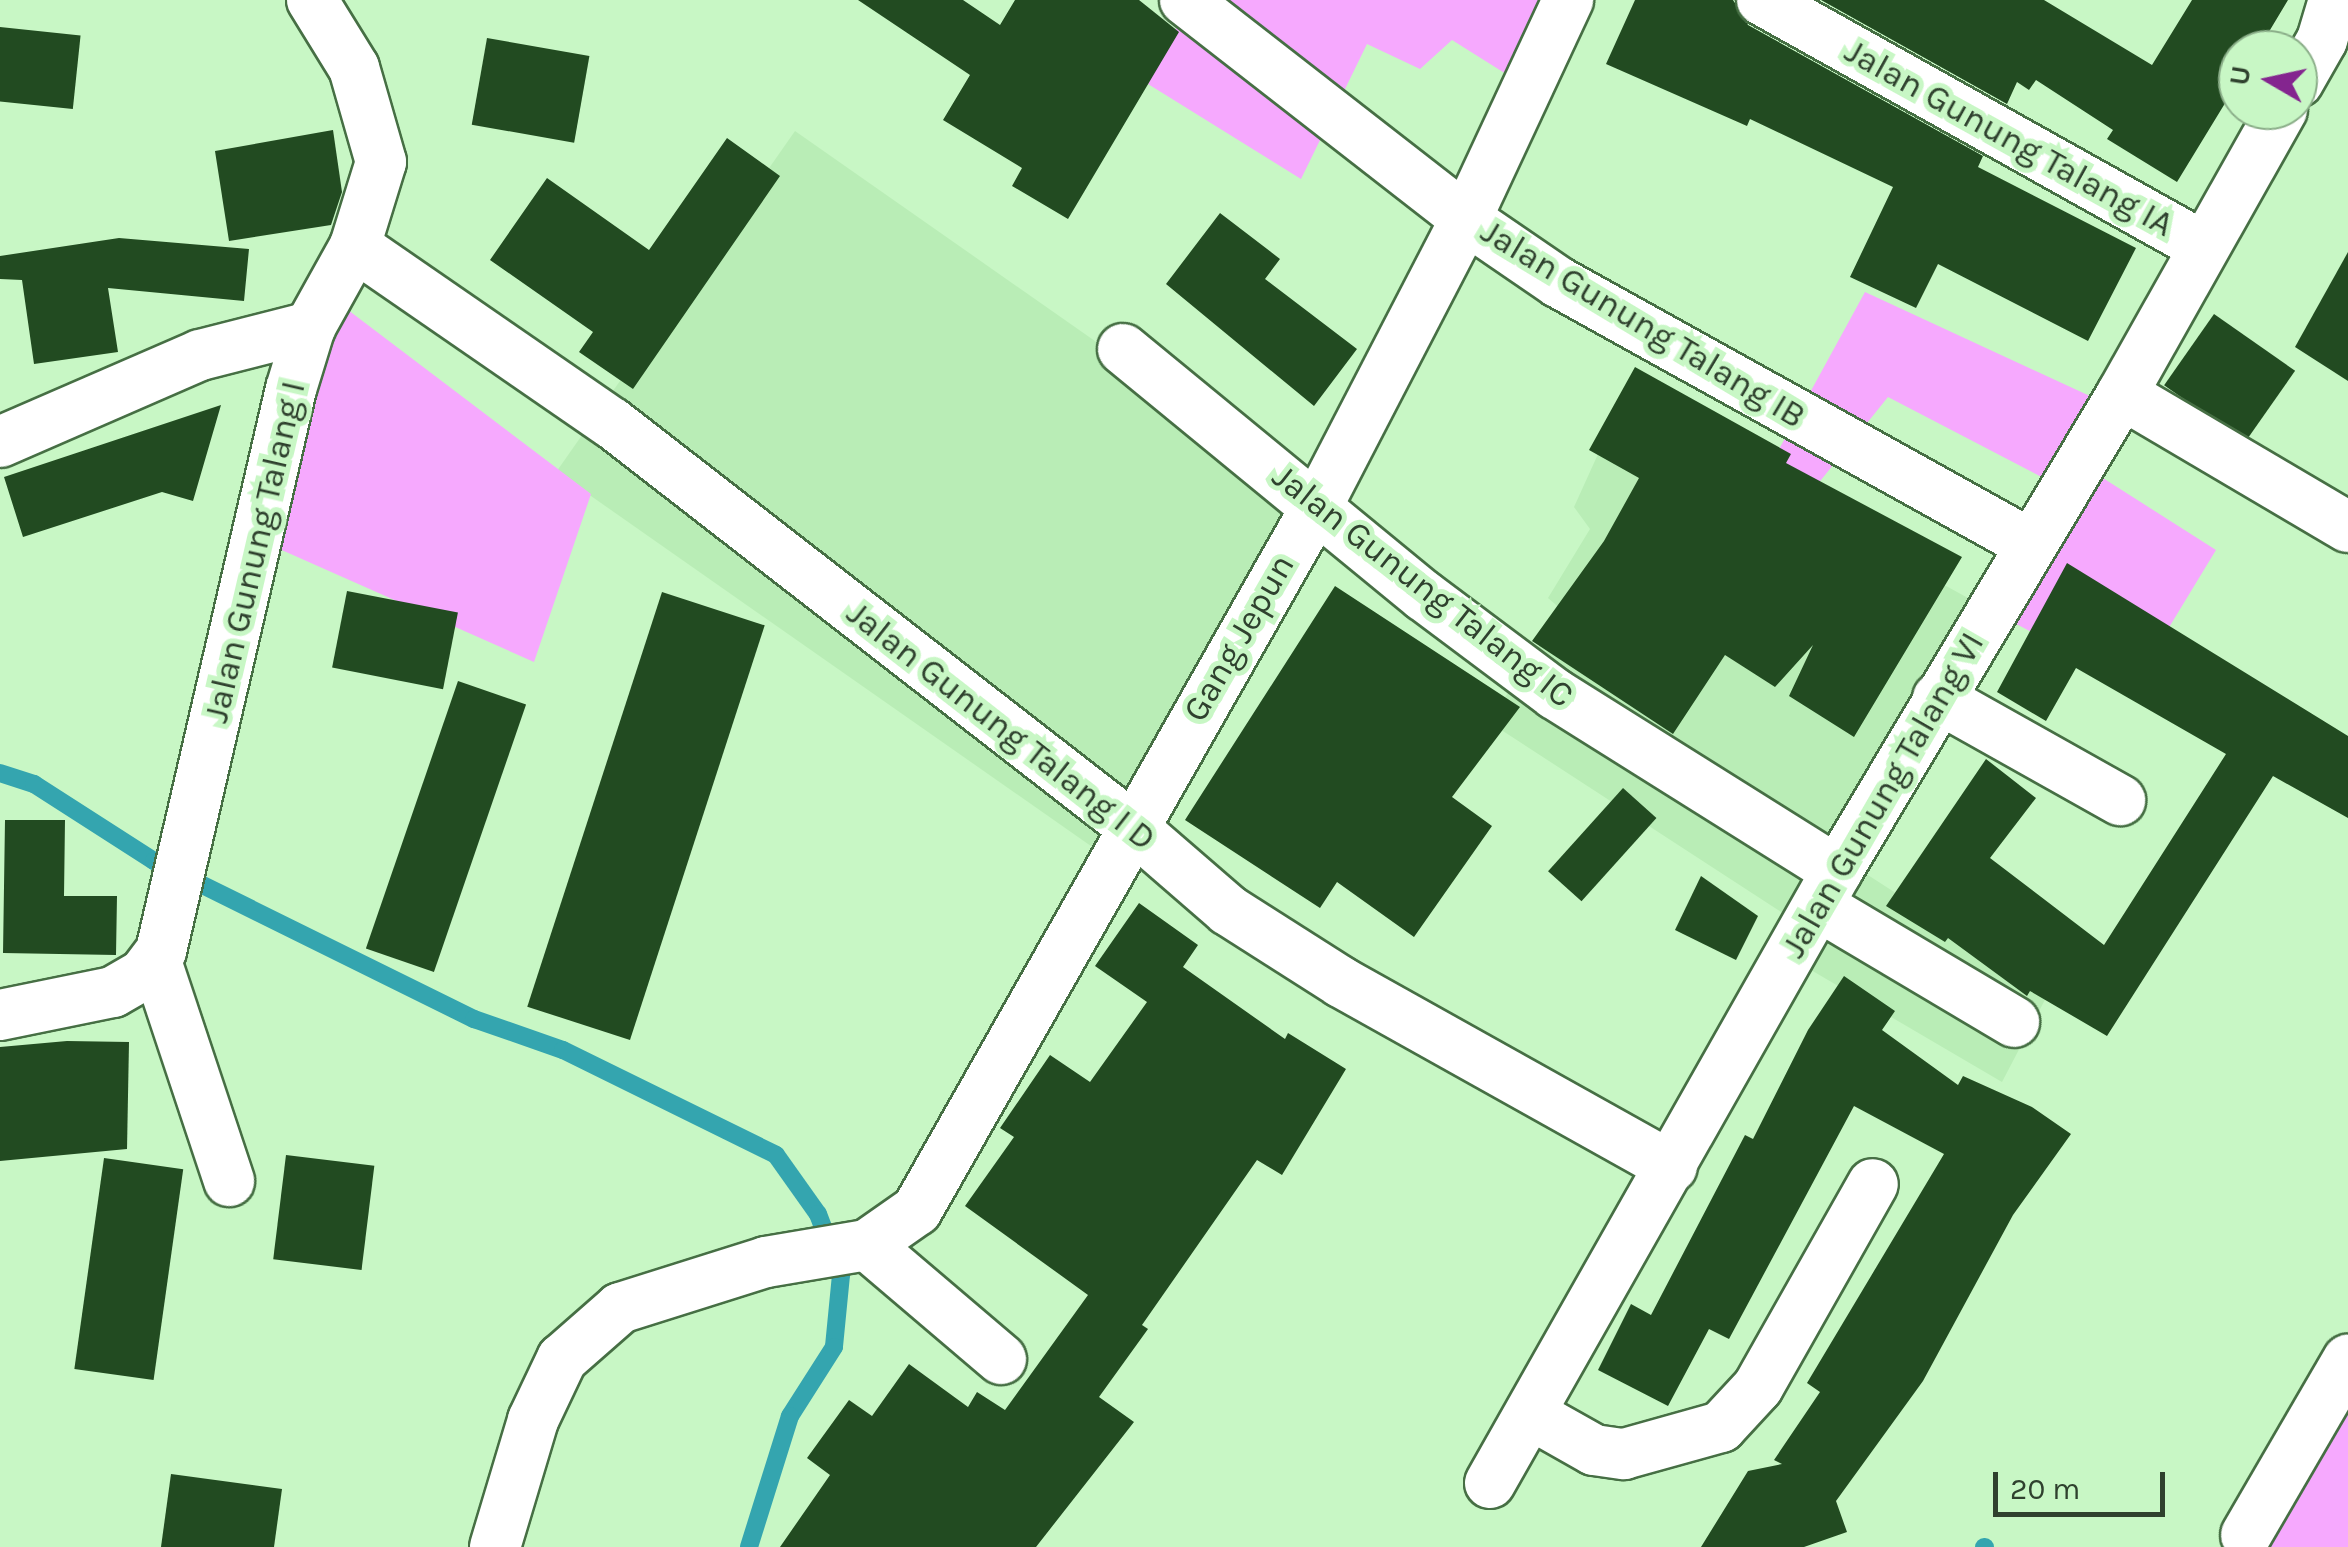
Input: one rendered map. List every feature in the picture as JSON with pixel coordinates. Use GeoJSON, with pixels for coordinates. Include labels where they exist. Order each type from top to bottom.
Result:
{"type":"FeatureCollection","features":[{"type":"Feature","properties":{"kind":"street","name":"Jalan Gunung Talang I"},"geometry":{"type":"LineString","coordinates":[[162,945],[199,804],[270,472],[310,326],[355,246],[381,162],[354,68],[312,0]]}},
{"type":"Feature","properties":{"kind":"street","name":"Jalan Gunung Talang IB"},"geometry":{"type":"LineString","coordinates":[[1185,0],[1466,218],[1558,282],[2028,544]]}},
{"type":"Feature","properties":{"kind":"street","name":"Gang Jepun"},"geometry":{"type":"LineString","coordinates":[[861,1246],[916,1210],[1130,825],[1318,504],[1466,218],[1568,0]]}},
{"type":"Feature","properties":{"kind":"street","name":"Jalan Gunung Talang IA"},"geometry":{"type":"LineString","coordinates":[[1762,0],[2204,246]]}},
{"type":"Feature","properties":{"kind":"street"},"geometry":{"type":"LineString","coordinates":[[2318,47],[2334,0]]}},
{"type":"Feature","properties":{"kind":"street","name":"Jalan Gunung Talang VI"},"geometry":{"type":"LineString","coordinates":[[1490,1483],[1828,888],[2028,544],[2122,394],[2271,130]]}},
{"type":"Feature","properties":{"kind":"street","name":"Jalan Gunung Talang I D"},"geometry":{"type":"LineString","coordinates":[[355,246],[612,423],[1130,825],[1228,910],[1341,982],[1672,1167]]}},
{"type":"Feature","properties":{"kind":"street"},"geometry":{"type":"LineString","coordinates":[[0,442],[200,354],[310,326]]}},
{"type":"Feature","properties":{"kind":"street","name":"Jalan Gunung Talang IC"},"geometry":{"type":"LineString","coordinates":[[1123,349],[1318,504],[1424,596],[2014,1022]]}},
{"type":"Feature","properties":{"kind":"street"},"geometry":{"type":"LineString","coordinates":[[2122,394],[2348,527]]}},
{"type":"Feature","properties":{"kind":"street"},"geometry":{"type":"LineString","coordinates":[[1938,698],[2120,800]]}},
{"type":"Feature","properties":{"kind":"street"},"geometry":{"type":"LineString","coordinates":[[0,1015],[114,992],[162,945],[229,1181]]}},
{"type":"Feature","properties":{"kind":"street"},"geometry":{"type":"LineString","coordinates":[[1532,1415],[1594,1450],[1624,1454],[1720,1427],[1758,1387],[1873,1184]]}},
{"type":"Feature","properties":{"kind":"street"},"geometry":{"type":"LineString","coordinates":[[495,1547],[534,1420],[562,1359],[620,1308],[766,1262],[861,1246],[1001,1359]]}},
{"type":"Feature","properties":{"kind":"street"},"geometry":{"type":"LineString","coordinates":[[2246,1535],[2348,1360]]}},
{"type":"Feature","properties":{"kind":"shaded area"},"geometry":{"type":"Polygon","coordinates":[[[1190,0],[1584,0],[1541,96],[1452,40],[1420,69],[1367,44],[1301,179],[1148,84],[1190,0]]]}},
{"type":"Feature","properties":{"kind":"shaded area"},"geometry":{"type":"Polygon","coordinates":[[[795,131],[1332,507],[1094,848],[556,472],[795,131]]]}},
{"type":"Feature","properties":{"kind":"shaded area"},"geometry":{"type":"Polygon","coordinates":[[[1865,292],[2131,415],[2095,473],[2216,550],[2134,685],[1997,614],[2082,498],[1888,397],[1800,506],[1767,471],[1865,292]]]}},
{"type":"Feature","properties":{"kind":"shaded area"},"geometry":{"type":"Polygon","coordinates":[[[348,310],[591,494],[534,662],[250,536],[284,399],[348,310]]]}},
{"type":"Feature","properties":{"kind":"shaded area"},"geometry":{"type":"Polygon","coordinates":[[[1628,388],[1801,506],[1997,614],[1857,868],[2049,992],[2002,1082],[1799,963],[1815,934],[1489,722],[1562,610],[1548,598],[1590,529],[1574,507],[1628,388]]]}},
{"type":"Feature","properties":{"kind":"shaded area"},"geometry":{"type":"Polygon","coordinates":[[[2348,1380],[2348,1547],[2263,1547],[2348,1380]]]}},
{"type":"Feature","properties":{"kind":"building"},"geometry":{"type":"Polygon","coordinates":[[[858,0],[963,0],[1000,25],[1015,0],[1139,0],[1179,32],[1068,219],[1012,186],[1022,168],[943,120],[970,75],[858,0]]]}},
{"type":"Feature","properties":{"kind":"building"},"geometry":{"type":"Polygon","coordinates":[[[1635,0],[1733,0],[1748,25],[1983,156],[1978,167],[2136,248],[2088,341],[1938,264],[1916,308],[1850,277],[1893,187],[1750,119],[1747,126],[1606,64],[1635,0]]]}},
{"type":"Feature","properties":{"kind":"building"},"geometry":{"type":"Polygon","coordinates":[[[1821,0],[2044,0],[2152,65],[2192,0],[2288,0],[2270,30],[2218,30],[2218,115],[2177,182],[2107,139],[2113,130],[2036,80],[2029,90],[2017,82],[2007,104],[1821,0]]]}},
{"type":"Feature","properties":{"kind":"building"},"geometry":{"type":"Polygon","coordinates":[[[0,27],[81,35],[73,109],[0,101],[0,27]]]}},
{"type":"Feature","properties":{"kind":"building"},"geometry":{"type":"Polygon","coordinates":[[[487,38],[589,56],[574,143],[472,125],[487,38]]]}},
{"type":"Feature","properties":{"kind":"building"},"geometry":{"type":"Polygon","coordinates":[[[333,130],[342,192],[331,225],[229,241],[215,151],[333,130]]]}},
{"type":"Feature","properties":{"kind":"building"},"geometry":{"type":"Polygon","coordinates":[[[727,138],[780,176],[633,389],[579,352],[593,332],[490,260],[547,178],[649,250],[727,138]]]}},
{"type":"Feature","properties":{"kind":"building"},"geometry":{"type":"Polygon","coordinates":[[[1220,213],[1280,259],[1265,279],[1357,349],[1314,406],[1166,284],[1220,213]]]}},
{"type":"Feature","properties":{"kind":"building"},"geometry":{"type":"Polygon","coordinates":[[[119,238],[249,249],[244,301],[108,288],[118,352],[34,364],[22,280],[0,279],[0,256],[119,238]]]}},
{"type":"Feature","properties":{"kind":"building"},"geometry":{"type":"Polygon","coordinates":[[[2348,252],[2348,381],[2295,347],[2348,252]]]}},
{"type":"Feature","properties":{"kind":"building"},"geometry":{"type":"Polygon","coordinates":[[[2214,314],[2295,371],[2245,442],[2164,385],[2214,314]]]}},
{"type":"Feature","properties":{"kind":"building"},"geometry":{"type":"Polygon","coordinates":[[[1635,367],[1791,454],[1786,463],[1962,557],[1854,737],[1789,696],[1813,645],[1775,687],[1725,655],[1673,734],[1532,641],[1604,541],[1639,478],[1589,450],[1635,367]]]}},
{"type":"Feature","properties":{"kind":"building"},"geometry":{"type":"Polygon","coordinates":[[[221,405],[193,501],[162,492],[23,537],[4,477],[221,405]]]}},
{"type":"Feature","properties":{"kind":"building"},"geometry":{"type":"Polygon","coordinates":[[[2067,563],[2348,736],[2348,818],[2273,776],[2107,1036],[2030,991],[2027,996],[1948,938],[1945,942],[1886,906],[1986,759],[2036,798],[1990,858],[2104,945],[2226,754],[2076,668],[2046,721],[1997,692],[2067,563]]]}},
{"type":"Feature","properties":{"kind":"building"},"geometry":{"type":"Polygon","coordinates":[[[1335,586],[1520,707],[1452,797],[1492,826],[1414,937],[1337,882],[1320,908],[1185,820],[1335,586]]]}},
{"type":"Feature","properties":{"kind":"building"},"geometry":{"type":"Polygon","coordinates":[[[347,591],[458,613],[443,689],[332,668],[347,591]]]}},
{"type":"Feature","properties":{"kind":"building"},"geometry":{"type":"Polygon","coordinates":[[[662,592],[765,625],[630,1040],[527,1007],[662,592]]]}},
{"type":"Feature","properties":{"kind":"building"},"geometry":{"type":"Polygon","coordinates":[[[458,681],[526,704],[434,972],[366,949],[458,681]]]}},
{"type":"Feature","properties":{"kind":"building"},"geometry":{"type":"Polygon","coordinates":[[[1623,788],[1656,818],[1581,901],[1548,871],[1623,788]]]}},
{"type":"Feature","properties":{"kind":"building"},"geometry":{"type":"Polygon","coordinates":[[[5,820],[65,820],[64,896],[117,896],[116,955],[3,953],[5,820]]]}},
{"type":"Feature","properties":{"kind":"building"},"geometry":{"type":"Polygon","coordinates":[[[1701,876],[1758,916],[1736,960],[1675,930],[1701,876]]]}},
{"type":"Feature","properties":{"kind":"building"},"geometry":{"type":"Polygon","coordinates":[[[1139,903],[1198,945],[1183,967],[1285,1039],[1288,1033],[1346,1069],[1282,1175],[1257,1160],[1142,1325],[1148,1329],[1099,1397],[1134,1422],[1036,1547],[780,1547],[830,1475],[807,1458],[849,1400],[872,1416],[909,1364],[968,1407],[977,1392],[1005,1410],[1088,1295],[965,1206],[1014,1137],[1000,1128],[1050,1055],[1090,1082],[1147,1002],[1095,966],[1139,903]]]}},
{"type":"Feature","properties":{"kind":"building"},"geometry":{"type":"Polygon","coordinates":[[[1844,976],[1895,1011],[1882,1030],[1958,1085],[1963,1076],[2032,1107],[2071,1134],[2013,1215],[1923,1381],[1836,1501],[1847,1532],[1804,1547],[1701,1547],[1748,1471],[1782,1464],[1774,1460],[1820,1392],[1807,1383],[1944,1154],[1854,1106],[1729,1339],[1709,1329],[1668,1406],[1598,1370],[1631,1304],[1651,1315],[1745,1135],[1753,1139],[1808,1030],[1844,976]]]}},
{"type":"Feature","properties":{"kind":"building"},"geometry":{"type":"Polygon","coordinates":[[[67,1041],[129,1042],[127,1149],[0,1161],[0,1047],[67,1041]]]}},
{"type":"Feature","properties":{"kind":"building"},"geometry":{"type":"Polygon","coordinates":[[[286,1155],[374,1166],[362,1270],[273,1259],[286,1155]]]}},
{"type":"Feature","properties":{"kind":"building"},"geometry":{"type":"Polygon","coordinates":[[[104,1158],[183,1169],[154,1380],[74,1369],[104,1158]]]}},
{"type":"Feature","properties":{"kind":"building"},"geometry":{"type":"Polygon","coordinates":[[[171,1474],[282,1489],[274,1547],[161,1547],[171,1474]]]}},
{"type":"Feature","properties":{"kind":"waterway"},"geometry":{"type":"LineString","coordinates":[[0,773],[34,784],[154,861],[474,1019],[563,1050],[776,1155],[818,1214],[841,1275],[834,1347],[790,1416],[749,1547]]}}]}
